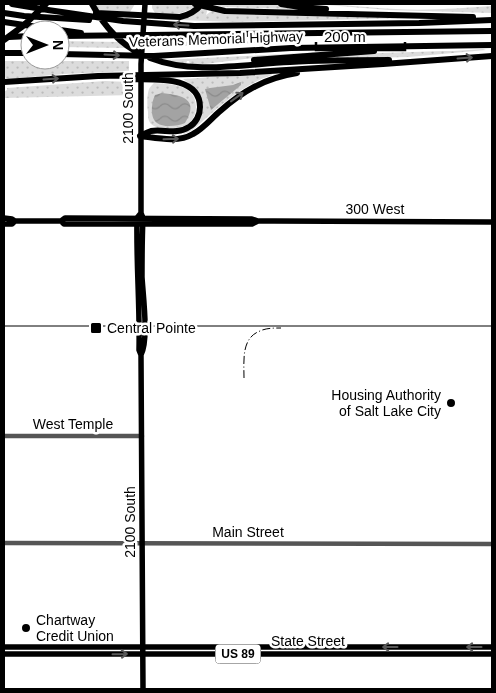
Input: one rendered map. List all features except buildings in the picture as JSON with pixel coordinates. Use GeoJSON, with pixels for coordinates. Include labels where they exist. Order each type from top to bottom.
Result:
{"type":"FeatureCollection","features":[{"type":"Feature","properties":{"kind":"highway"},"geometry":{"type":"LineString","coordinates":[[12,4],[132,15],[180,17],[193,12],[202,4]]}},
{"type":"Feature","properties":{"kind":"highway"},"geometry":{"type":"LineString","coordinates":[[92,4],[106,25],[135,52],[162,62],[193,67],[319,61],[438,60]]}},
{"type":"Feature","properties":{"kind":"highway"},"geometry":{"type":"LineString","coordinates":[[195,4],[226,11],[492,19]]}},
{"type":"Feature","properties":{"kind":"highway"},"geometry":{"type":"LineString","coordinates":[[281,4],[387,15]]}},
{"type":"Feature","properties":{"kind":"highway"},"geometry":{"type":"LineString","coordinates":[[4,38],[47,7],[123,21]]}},
{"type":"Feature","properties":{"kind":"highway"},"geometry":{"type":"LineString","coordinates":[[4,13],[194,26],[419,23],[492,19]]}},
{"type":"Feature","properties":{"kind":"highway"},"geometry":{"type":"LineString","coordinates":[[5,22],[20,24]]}},
{"type":"Feature","properties":{"kind":"highway"},"geometry":{"type":"LineString","coordinates":[[70,31],[128,36]]}},
{"type":"Feature","properties":{"kind":"highway","name":"Veterans Memorial Highway"},"geometry":{"type":"LineString","coordinates":[[70,36],[492,31]]}},
{"type":"Feature","properties":{"kind":"highway"},"geometry":{"type":"LineString","coordinates":[[4,38],[20,37]]}},
{"type":"Feature","properties":{"kind":"highway","name":"Veterans Memorial Highway"},"geometry":{"type":"LineString","coordinates":[[70,54],[154,56],[291,48],[492,45]]}},
{"type":"Feature","properties":{"kind":"highway"},"geometry":{"type":"LineString","coordinates":[[193,67],[271,58],[437,46]]}},
{"type":"Feature","properties":{"kind":"highway"},"geometry":{"type":"LineString","coordinates":[[5,53],[20,53]]}},
{"type":"Feature","properties":{"kind":"highway"},"geometry":{"type":"LineString","coordinates":[[4,82],[98,76],[150,77],[240,73],[492,56]]}},
{"type":"Feature","properties":{"kind":"highway"},"geometry":{"type":"LineString","coordinates":[[140,136],[177,139],[193,134],[232,100],[271,78],[338,67]]}},
{"type":"Feature","properties":{"kind":"highway"},"geometry":{"type":"LineString","coordinates":[[140,136],[151,131],[176,132],[182,130],[194,122],[199,111],[200,104],[197,97],[186,84],[150,77]]}},
{"type":"Feature","properties":{"kind":"main road","name":"2100 South"},"geometry":{"type":"LineString","coordinates":[[143,689],[141,355],[139,350],[137,278],[140,220],[141,64],[145,4]]}},
{"type":"Feature","properties":{"kind":"main road","name":"300 West"},"geometry":{"type":"LineString","coordinates":[[4,218],[12,218],[15,221],[61,221],[64,224],[140,220],[252,224],[258,221],[492,222]]}},
{"type":"Feature","properties":{"kind":"main road","name":"300 West"},"geometry":{"type":"LineString","coordinates":[[4,224],[12,224],[15,221]]}},
{"type":"Feature","properties":{"kind":"main road","name":"State Street"},"geometry":{"type":"LineString","coordinates":[[4,647],[492,654]]}},
{"type":"Feature","properties":{"kind":"main road"},"geometry":{"type":"LineString","coordinates":[[38,654],[40,651],[59,650],[62,647]]}},
{"type":"Feature","properties":{"kind":"main road","name":"State Street"},"geometry":{"type":"LineString","coordinates":[[4,654],[143,650],[492,647]]}},
{"type":"Feature","properties":{"kind":"street","name":"West Temple"},"geometry":{"type":"LineString","coordinates":[[4,436],[142,436]]}},
{"type":"Feature","properties":{"kind":"street","name":"Main Street"},"geometry":{"type":"LineString","coordinates":[[4,543],[492,544]]}},
{"type":"Feature","properties":{"kind":"shaded area"},"geometry":{"type":"Polygon","coordinates":[[[95,4],[135,4],[130,12],[99,11],[95,4]]]}},
{"type":"Feature","properties":{"kind":"shaded area"},"geometry":{"type":"Polygon","coordinates":[[[152,4],[197,5],[182,13],[167,14],[155,13],[152,4]]]}},
{"type":"Feature","properties":{"kind":"shaded area"},"geometry":{"type":"Polygon","coordinates":[[[212,4],[278,4],[320,10],[223,7],[212,4]]]}},
{"type":"Feature","properties":{"kind":"shaded area"},"geometry":{"type":"Polygon","coordinates":[[[315,4],[408,10],[492,6],[492,13],[388,10],[315,4]]]}},
{"type":"Feature","properties":{"kind":"shaded area"},"geometry":{"type":"Polygon","coordinates":[[[204,7],[208,8],[206,15],[214,9],[419,18],[234,22],[154,19],[174,18],[204,7]]]}},
{"type":"Feature","properties":{"kind":"shaded area"},"geometry":{"type":"Polygon","coordinates":[[[70,41],[119,42],[126,48],[70,47],[70,41]]]}},
{"type":"Feature","properties":{"kind":"shaded area"},"geometry":{"type":"Polygon","coordinates":[[[304,41],[153,47],[153,42],[304,41]]]}},
{"type":"Feature","properties":{"kind":"shaded area"},"geometry":{"type":"Polygon","coordinates":[[[486,50],[408,57],[285,60],[351,54],[486,50]]]}},
{"type":"Feature","properties":{"kind":"shaded area"},"geometry":{"type":"Polygon","coordinates":[[[325,52],[197,65],[190,64],[189,61],[186,64],[163,60],[325,52]]]}},
{"type":"Feature","properties":{"kind":"shaded area"},"geometry":{"type":"Polygon","coordinates":[[[4,61],[20,61],[20,70],[70,70],[70,61],[129,61],[129,71],[9,79],[4,77],[4,61]]]}},
{"type":"Feature","properties":{"kind":"shaded area"},"geometry":{"type":"Polygon","coordinates":[[[271,73],[272,75],[240,91],[195,128],[181,135],[196,125],[203,107],[201,98],[195,88],[183,79],[271,73]]]}},
{"type":"Feature","properties":{"kind":"shaded area"},"geometry":{"type":"Polygon","coordinates":[[[105,81],[129,82],[133,87],[133,95],[4,98],[4,92],[7,88],[105,81]]]}},
{"type":"Feature","properties":{"kind":"shaded area"},"geometry":{"type":"Polygon","coordinates":[[[154,83],[181,87],[192,94],[195,99],[196,110],[194,117],[188,124],[176,128],[166,128],[154,126],[151,123],[148,118],[147,106],[149,89],[154,83]]]}},
{"type":"Feature","properties":{"kind":"water"},"geometry":{"type":"Polygon","coordinates":[[[241,82],[241,85],[211,110],[205,89],[241,82]]]}},
{"type":"Feature","properties":{"kind":"water"},"geometry":{"type":"Polygon","coordinates":[[[162,93],[182,97],[190,103],[191,108],[185,123],[167,126],[160,125],[154,120],[152,113],[153,101],[155,95],[162,93]]]}},
{"type":"Feature","properties":{"kind":"tram line"},"geometry":{"type":"LineString","coordinates":[[4,326],[492,326]]}},
{"type":"Feature","properties":{"kind":"railway"},"geometry":{"type":"LineString","coordinates":[[244,378],[245,351],[249,339],[262,330],[281,328]]}},
{"type":"Feature","properties":{"kind":"place","name":"Central Pointe"},"geometry":{"type":"Point","coordinates":[96,328]}},
{"type":"Feature","properties":{"kind":"place","name":"Housing Authority of Salt Lake City"},"geometry":{"type":"Point","coordinates":[451,403]}},
{"type":"Feature","properties":{"kind":"place","name":"Chartway Credit Union"},"geometry":{"type":"Point","coordinates":[26,628]}}]}
